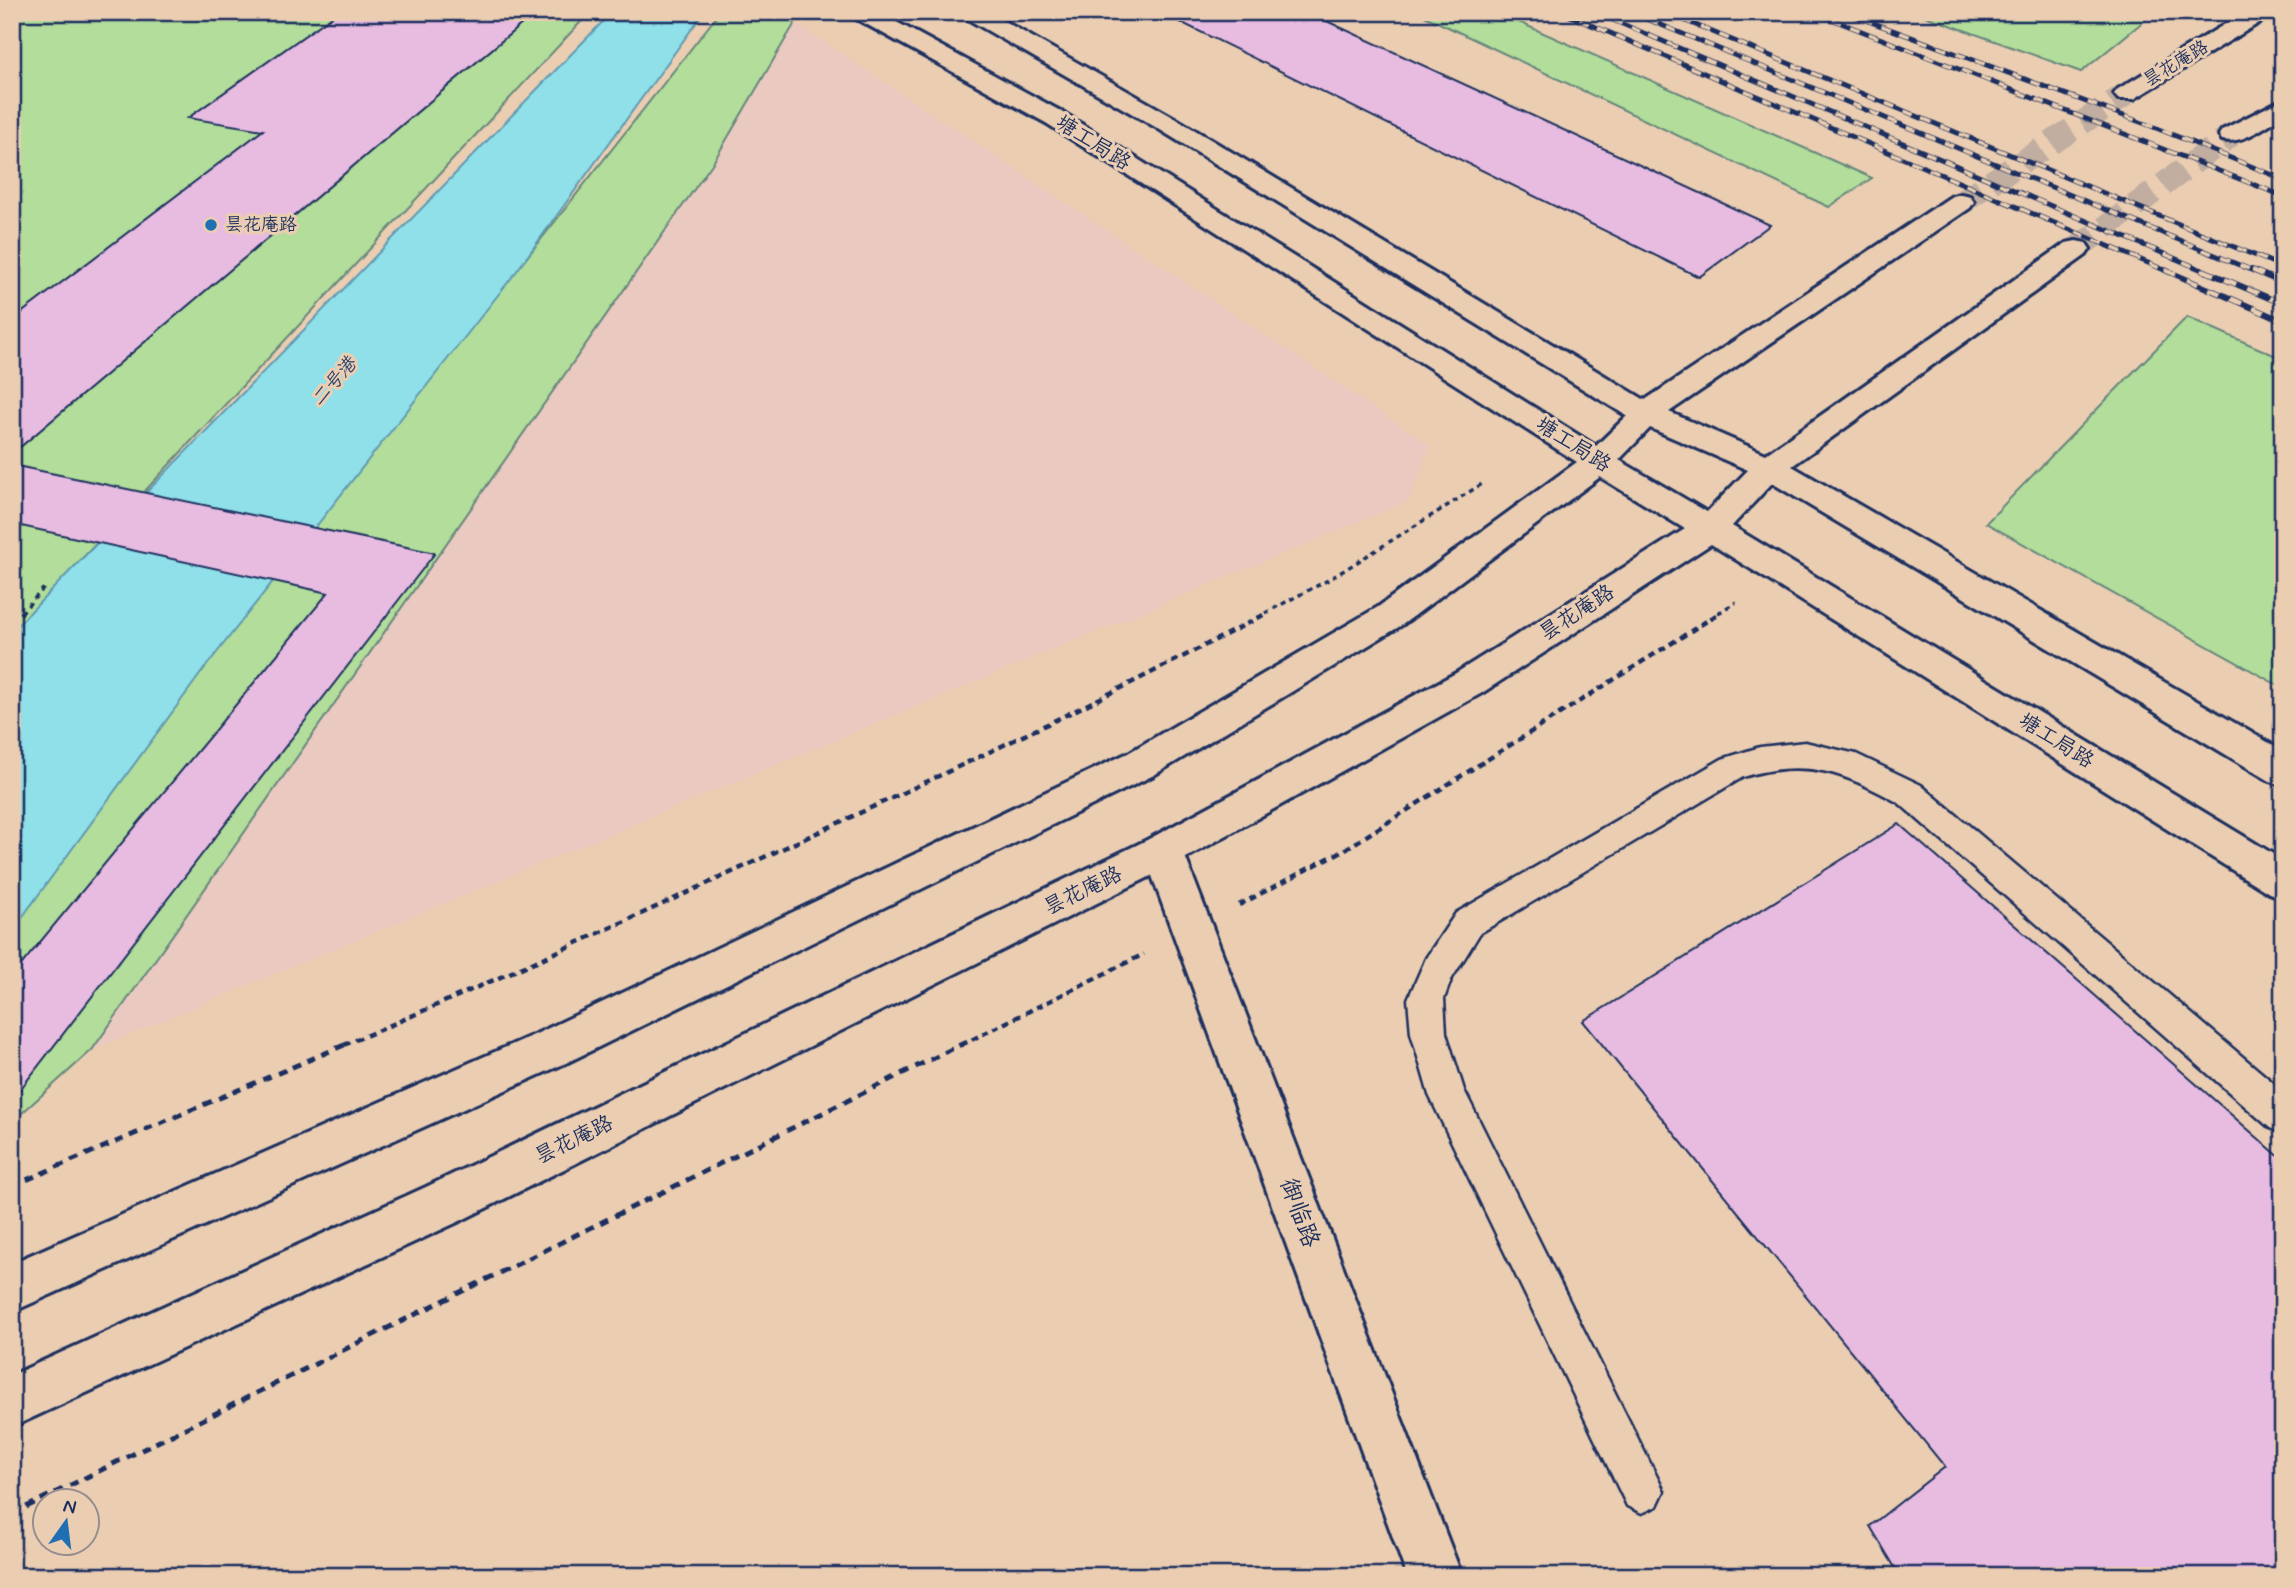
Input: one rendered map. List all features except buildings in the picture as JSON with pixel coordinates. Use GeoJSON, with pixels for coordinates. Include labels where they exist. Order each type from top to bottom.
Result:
{"type":"FeatureCollection","features":[{"type":"Feature","properties":{"kind":"main road","name":"塘工局路"},"geometry":{"type":"LineString","coordinates":[[861,12],[1055,118],[1599,462],[1783,572],[2283,881]]}},
{"type":"Feature","properties":{"kind":"main road"},"geometry":{"type":"LineString","coordinates":[[972,12],[1166,123],[1646,414],[1769,467],[2283,769]]}},
{"type":"Feature","properties":{"kind":"main road","name":"昙花庵路"},"geometry":{"type":"LineString","coordinates":[[2126,94],[2261,12]]}},
{"type":"Feature","properties":{"kind":"main road"},"geometry":{"type":"LineString","coordinates":[[2231,135],[2283,106]]}},
{"type":"Feature","properties":{"kind":"main road"},"geometry":{"type":"LineString","coordinates":[[12,1289],[552,1048],[1141,764],[1390,616],[1599,462],[1646,414],[1961,202]]}},
{"type":"Feature","properties":{"kind":"main road","name":"昙花庵路"},"geometry":{"type":"LineString","coordinates":[[12,1401],[443,1203],[1163,851],[1469,683],[1711,528],[1769,467],[2076,249]]}},
{"type":"Feature","properties":{"kind":"main road","name":"御临路"},"geometry":{"type":"LineString","coordinates":[[1163,851],[1434,1576]]}},
{"type":"Feature","properties":{"kind":"lane"},"geometry":{"type":"LineString","coordinates":[[1642,1491],[1447,1095],[1430,1039],[1425,1002],[1442,963],[1468,923],[1721,775],[1763,757],[1790,754],[1838,758],[1910,794],[2283,1115]]}},
{"type":"Feature","properties":{"kind":"path"},"geometry":{"type":"LineString","coordinates":[[12,1186],[520,970],[911,789],[1153,673],[1330,579],[1559,436]]}},
{"type":"Feature","properties":{"kind":"path"},"geometry":{"type":"LineString","coordinates":[[12,1514],[1193,929],[1344,850],[1783,572]]}},
{"type":"Feature","properties":{"kind":"path"},"geometry":{"type":"LineString","coordinates":[[12,623],[44,588]]}},
{"type":"Feature","properties":{"kind":"shaded area"},"geometry":{"type":"Polygon","coordinates":[[[795,23],[1430,445],[1409,501],[92,1050],[714,161],[795,23]]]}},
{"type":"Feature","properties":{"kind":"green space"},"geometry":{"type":"Polygon","coordinates":[[[12,12],[590,12],[12,634],[12,12]]]}},
{"type":"Feature","properties":{"kind":"green space"},"geometry":{"type":"Polygon","coordinates":[[[720,12],[772,12],[795,23],[714,161],[92,1050],[12,1122],[12,911],[720,12]]]}},
{"type":"Feature","properties":{"kind":"green space"},"geometry":{"type":"Polygon","coordinates":[[[1416,12],[1496,12],[1872,178],[1829,207],[1416,12]]]}},
{"type":"Feature","properties":{"kind":"green space"},"geometry":{"type":"Polygon","coordinates":[[[1914,12],[2155,12],[2081,72],[1914,12]]]}},
{"type":"Feature","properties":{"kind":"green space"},"geometry":{"type":"Polygon","coordinates":[[[2187,317],[2283,359],[2283,688],[1986,523],[2187,317]]]}},
{"type":"Feature","properties":{"kind":"water","name":"二号港"},"geometry":{"type":"Polygon","coordinates":[[[612,12],[704,12],[516,272],[204,669],[12,931],[12,631],[612,12]]]}},
{"type":"Feature","properties":{"kind":"tunnel"},"geometry":{"type":"LineString","coordinates":[[1961,202],[2126,94]]}},
{"type":"Feature","properties":{"kind":"tunnel"},"geometry":{"type":"LineString","coordinates":[[2076,249],[2231,135]]}},
{"type":"Feature","properties":{"kind":"railway"},"geometry":{"type":"LineString","coordinates":[[1561,12],[2169,272]]}},
{"type":"Feature","properties":{"kind":"railway"},"geometry":{"type":"LineString","coordinates":[[1594,12],[2207,272]]}},
{"type":"Feature","properties":{"kind":"railway"},"geometry":{"type":"LineString","coordinates":[[1630,12],[2256,272]]}},
{"type":"Feature","properties":{"kind":"railway"},"geometry":{"type":"LineString","coordinates":[[1664,12],[2283,267]]}},
{"type":"Feature","properties":{"kind":"railway"},"geometry":{"type":"LineString","coordinates":[[1813,12],[2283,196]]}},
{"type":"Feature","properties":{"kind":"railway"},"geometry":{"type":"LineString","coordinates":[[1844,12],[2151,126],[2283,179]]}},
{"type":"Feature","properties":{"kind":"railway"},"geometry":{"type":"LineString","coordinates":[[2165,270],[2283,321]]}},
{"type":"Feature","properties":{"kind":"railway"},"geometry":{"type":"LineString","coordinates":[[2203,270],[2283,304]]}},
{"type":"Feature","properties":{"kind":"railway"},"geometry":{"type":"LineString","coordinates":[[2252,270],[2283,283]]}},
{"type":"Feature","properties":{"kind":"place","name":"昙花庵路"},"geometry":{"type":"Point","coordinates":[211,225]}}]}
